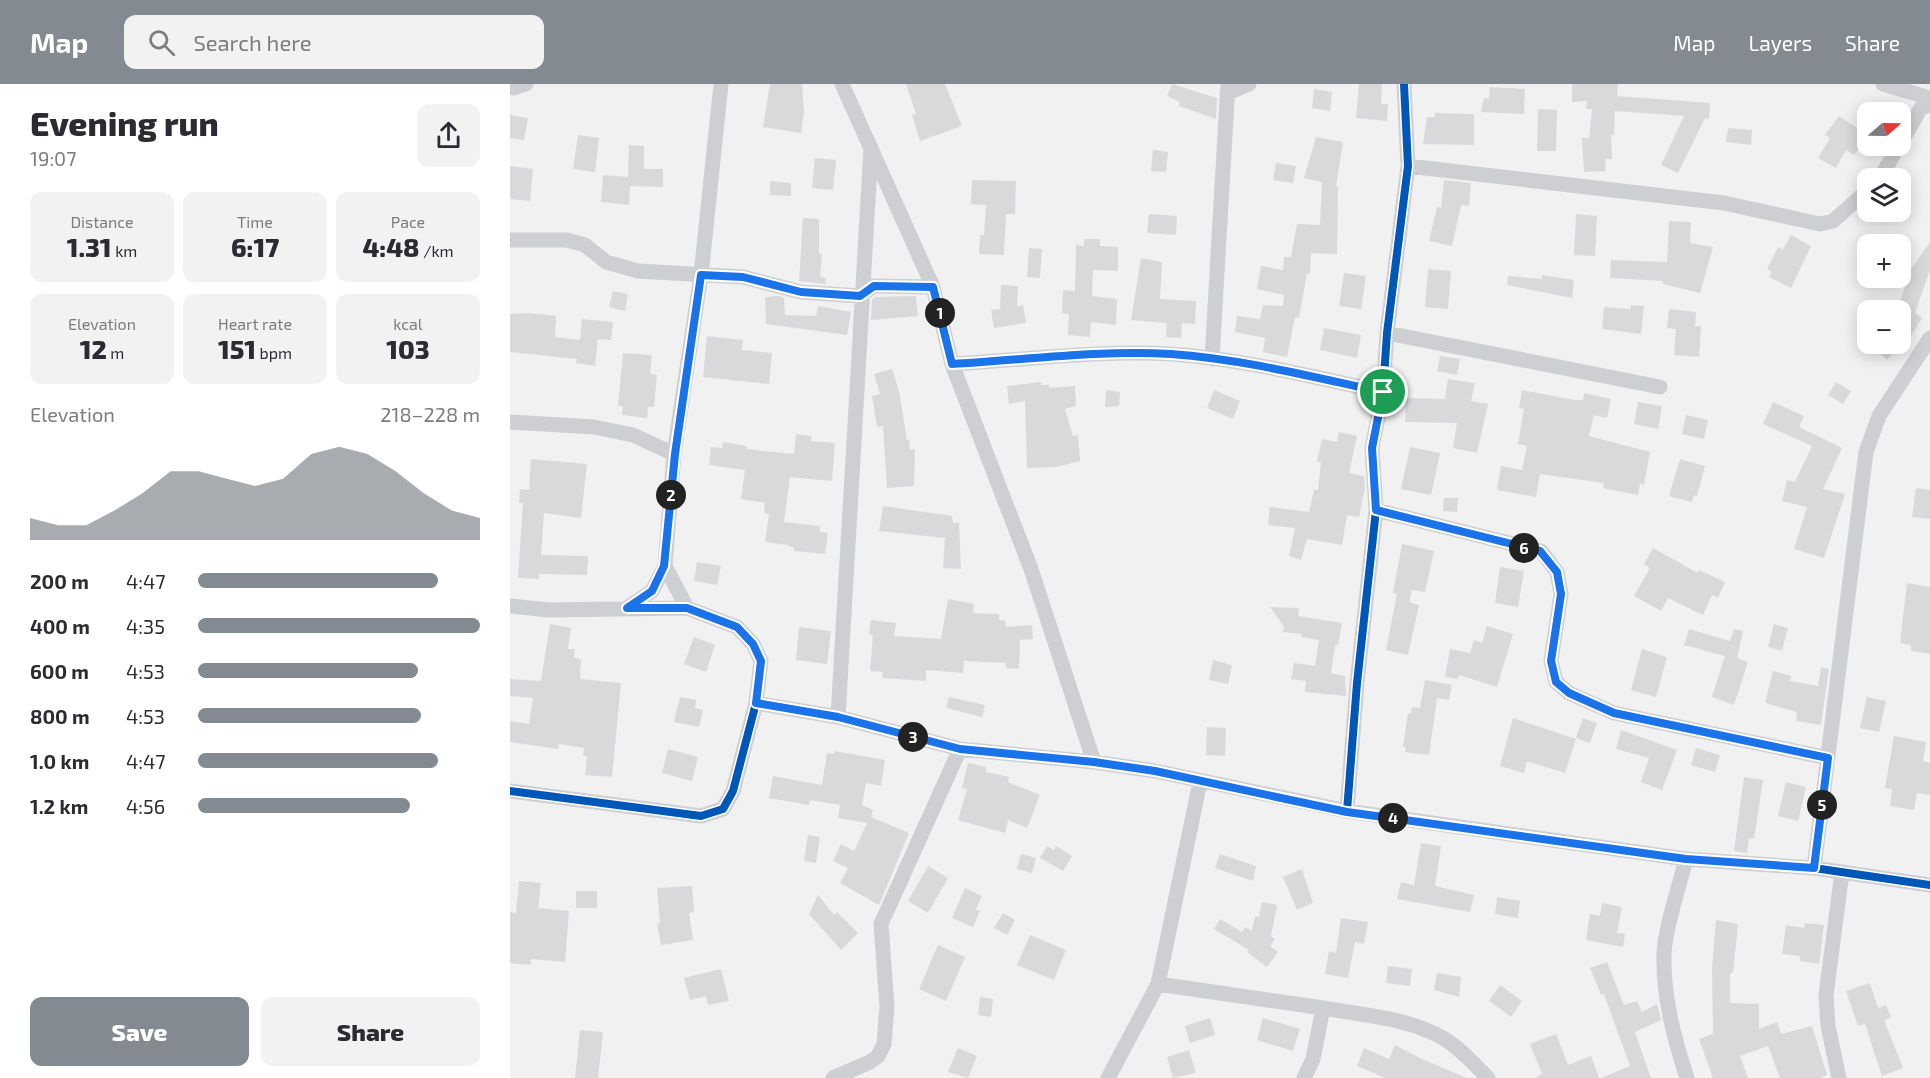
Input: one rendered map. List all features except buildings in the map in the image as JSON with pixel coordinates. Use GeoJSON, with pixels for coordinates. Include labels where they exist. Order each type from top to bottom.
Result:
{"type":"FeatureCollection","features":[{"type":"Feature","properties":{"kind":"street"},"geometry":{"type":"LineString","coordinates":[[510,87],[526,84]]}},
{"type":"Feature","properties":{"kind":"street"},"geometry":{"type":"LineString","coordinates":[[627,608],[652,591],[664,566],[675,454],[701,275],[720,84]]}},
{"type":"Feature","properties":{"kind":"street"},"geometry":{"type":"LineString","coordinates":[[842,84],[871,144],[933,287],[952,364],[1031,569],[1094,762]]}},
{"type":"Feature","properties":{"kind":"street"},"geometry":{"type":"LineString","coordinates":[[1212,359],[1228,88],[1249,84]]}},
{"type":"Feature","properties":{"kind":"street"},"geometry":{"type":"LineString","coordinates":[[1347,812],[1357,683],[1376,510],[1372,448],[1383,392],[1387,333],[1408,166],[1404,84]]}},
{"type":"Feature","properties":{"kind":"street"},"geometry":{"type":"LineString","coordinates":[[1883,84],[1930,98]]}},
{"type":"Feature","properties":{"kind":"street"},"geometry":{"type":"LineString","coordinates":[[1886,168],[1922,108],[1930,105]]}},
{"type":"Feature","properties":{"kind":"street"},"geometry":{"type":"LineString","coordinates":[[838,717],[860,296],[871,144]]}},
{"type":"Feature","properties":{"kind":"street"},"geometry":{"type":"LineString","coordinates":[[1408,166],[1724,203],[1820,224],[1833,221],[1857,200]]}},
{"type":"Feature","properties":{"kind":"street"},"geometry":{"type":"LineString","coordinates":[[510,240],[567,240],[585,244],[606,262],[627,268],[743,277],[801,292],[860,296],[874,286],[933,287]]}},
{"type":"Feature","properties":{"kind":"street"},"geometry":{"type":"LineString","coordinates":[[1387,333],[1660,387]]}},
{"type":"Feature","properties":{"kind":"street"},"geometry":{"type":"LineString","coordinates":[[1814,868],[1866,452],[1879,416],[1930,338]]}},
{"type":"Feature","properties":{"kind":"street"},"geometry":{"type":"LineString","coordinates":[[952,364],[1019,361],[1086,352],[1172,354],[1212,359],[1383,392]]}},
{"type":"Feature","properties":{"kind":"street"},"geometry":{"type":"LineString","coordinates":[[510,422],[594,427],[623,433],[675,454]]}},
{"type":"Feature","properties":{"kind":"street"},"geometry":{"type":"LineString","coordinates":[[1376,510],[1540,551],[1557,572],[1561,594],[1551,661],[1556,682],[1569,693],[1614,713],[1828,758]]}},
{"type":"Feature","properties":{"kind":"street"},"geometry":{"type":"LineString","coordinates":[[664,566],[687,608]]}},
{"type":"Feature","properties":{"kind":"street"},"geometry":{"type":"LineString","coordinates":[[510,606],[549,610],[687,608],[737,627],[753,644],[761,661],[756,703],[733,791],[723,809],[700,816],[510,790]]}},
{"type":"Feature","properties":{"kind":"street"},"geometry":{"type":"LineString","coordinates":[[756,703],[838,717],[960,749],[1094,762],[1155,771],[1347,812],[1686,859],[1814,868],[1930,885]]}},
{"type":"Feature","properties":{"kind":"street"},"geometry":{"type":"LineString","coordinates":[[833,1078],[870,1062],[878,1056],[884,1044],[887,1007],[881,924],[960,749]]}},
{"type":"Feature","properties":{"kind":"street"},"geometry":{"type":"LineString","coordinates":[[1108,1078],[1158,984],[1200,782]]}},
{"type":"Feature","properties":{"kind":"street"},"geometry":{"type":"LineString","coordinates":[[1686,859],[1664,952],[1666,998],[1673,1035],[1687,1078]]}},
{"type":"Feature","properties":{"kind":"street"},"geometry":{"type":"LineString","coordinates":[[1839,1078],[1828,1026],[1826,994],[1842,872]]}},
{"type":"Feature","properties":{"kind":"street"},"geometry":{"type":"LineString","coordinates":[[1158,984],[1323,1008],[1412,1024],[1444,1038],[1467,1056],[1488,1078]]}},
{"type":"Feature","properties":{"kind":"street"},"geometry":{"type":"LineString","coordinates":[[1304,1078],[1313,1059],[1323,1008]]}},
{"type":"Feature","properties":{"kind":"cycle path"},"geometry":{"type":"LineString","coordinates":[[1347,811],[1357,683],[1376,510],[1372,448],[1383,392],[1387,333],[1408,166],[1404,84]]}},
{"type":"Feature","properties":{"kind":"cycle path"},"geometry":{"type":"LineString","coordinates":[[510,791],[701,816],[723,809],[733,791],[756,703],[838,717],[960,749],[1094,762],[1155,771],[1347,811],[1686,859],[1814,868],[1930,885]]}},
{"type":"Feature","properties":{"kind":"route"},"geometry":{"type":"LineString","coordinates":[[701,275],[743,277],[801,292],[860,296],[874,286],[933,287],[952,364],[1019,361],[1086,352],[1172,354],[1294,373],[1383,392],[1372,448],[1376,510],[1540,551],[1557,572],[1561,594],[1551,661],[1556,682],[1569,693],[1614,713],[1828,758],[1814,868],[1686,859],[1347,812],[1155,771],[1094,762],[960,749],[838,717],[756,703],[761,661],[753,644],[737,627],[687,608],[627,608],[652,591],[664,566],[675,454],[701,275]]}}]}
